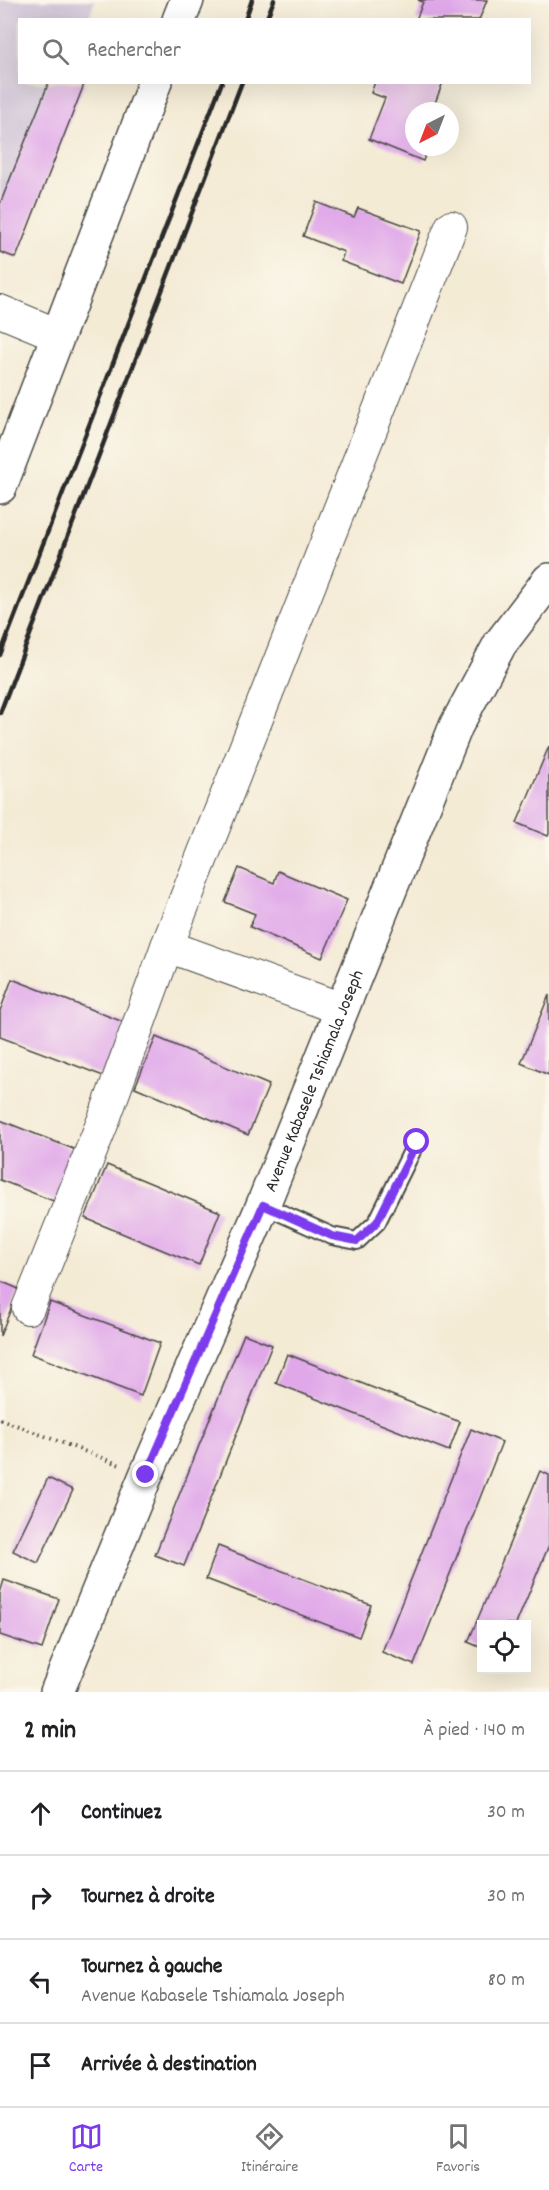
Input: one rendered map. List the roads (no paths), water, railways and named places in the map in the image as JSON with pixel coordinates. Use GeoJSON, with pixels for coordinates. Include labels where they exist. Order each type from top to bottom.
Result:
{"type":"FeatureCollection","features":[{"type":"Feature","properties":{"kind":"main road"},"geometry":{"type":"LineString","coordinates":[[180,18],[187,0]]}},
{"type":"Feature","properties":{"kind":"main road"},"geometry":{"type":"LineString","coordinates":[[0,487],[154,84]]}},
{"type":"Feature","properties":{"kind":"main road","name":"Avenue Kabasele Tshiamala Joseph"},"geometry":{"type":"LineString","coordinates":[[57,1692],[146,1475],[263,1205],[456,726],[500,644],[549,580]]}},
{"type":"Feature","properties":{"kind":"street"},"geometry":{"type":"LineString","coordinates":[[28,1308],[104,1119],[167,946],[451,227]]}},
{"type":"Feature","properties":{"kind":"street"},"geometry":{"type":"LineString","coordinates":[[0,310],[58,335]]}},
{"type":"Feature","properties":{"kind":"street"},"geometry":{"type":"LineString","coordinates":[[167,946],[342,1009]]}},
{"type":"Feature","properties":{"kind":"lane"},"geometry":{"type":"LineString","coordinates":[[263,1205],[332,1236],[357,1241],[377,1222],[417,1142]]}},
{"type":"Feature","properties":{"kind":"railway"},"geometry":{"type":"LineString","coordinates":[[246,18],[252,0]]}},
{"type":"Feature","properties":{"kind":"railway"},"geometry":{"type":"LineString","coordinates":[[267,18],[274,0]]}},
{"type":"Feature","properties":{"kind":"railway"},"geometry":{"type":"LineString","coordinates":[[0,655],[221,84]]}},
{"type":"Feature","properties":{"kind":"railway"},"geometry":{"type":"LineString","coordinates":[[0,713],[241,84]]}}]}
